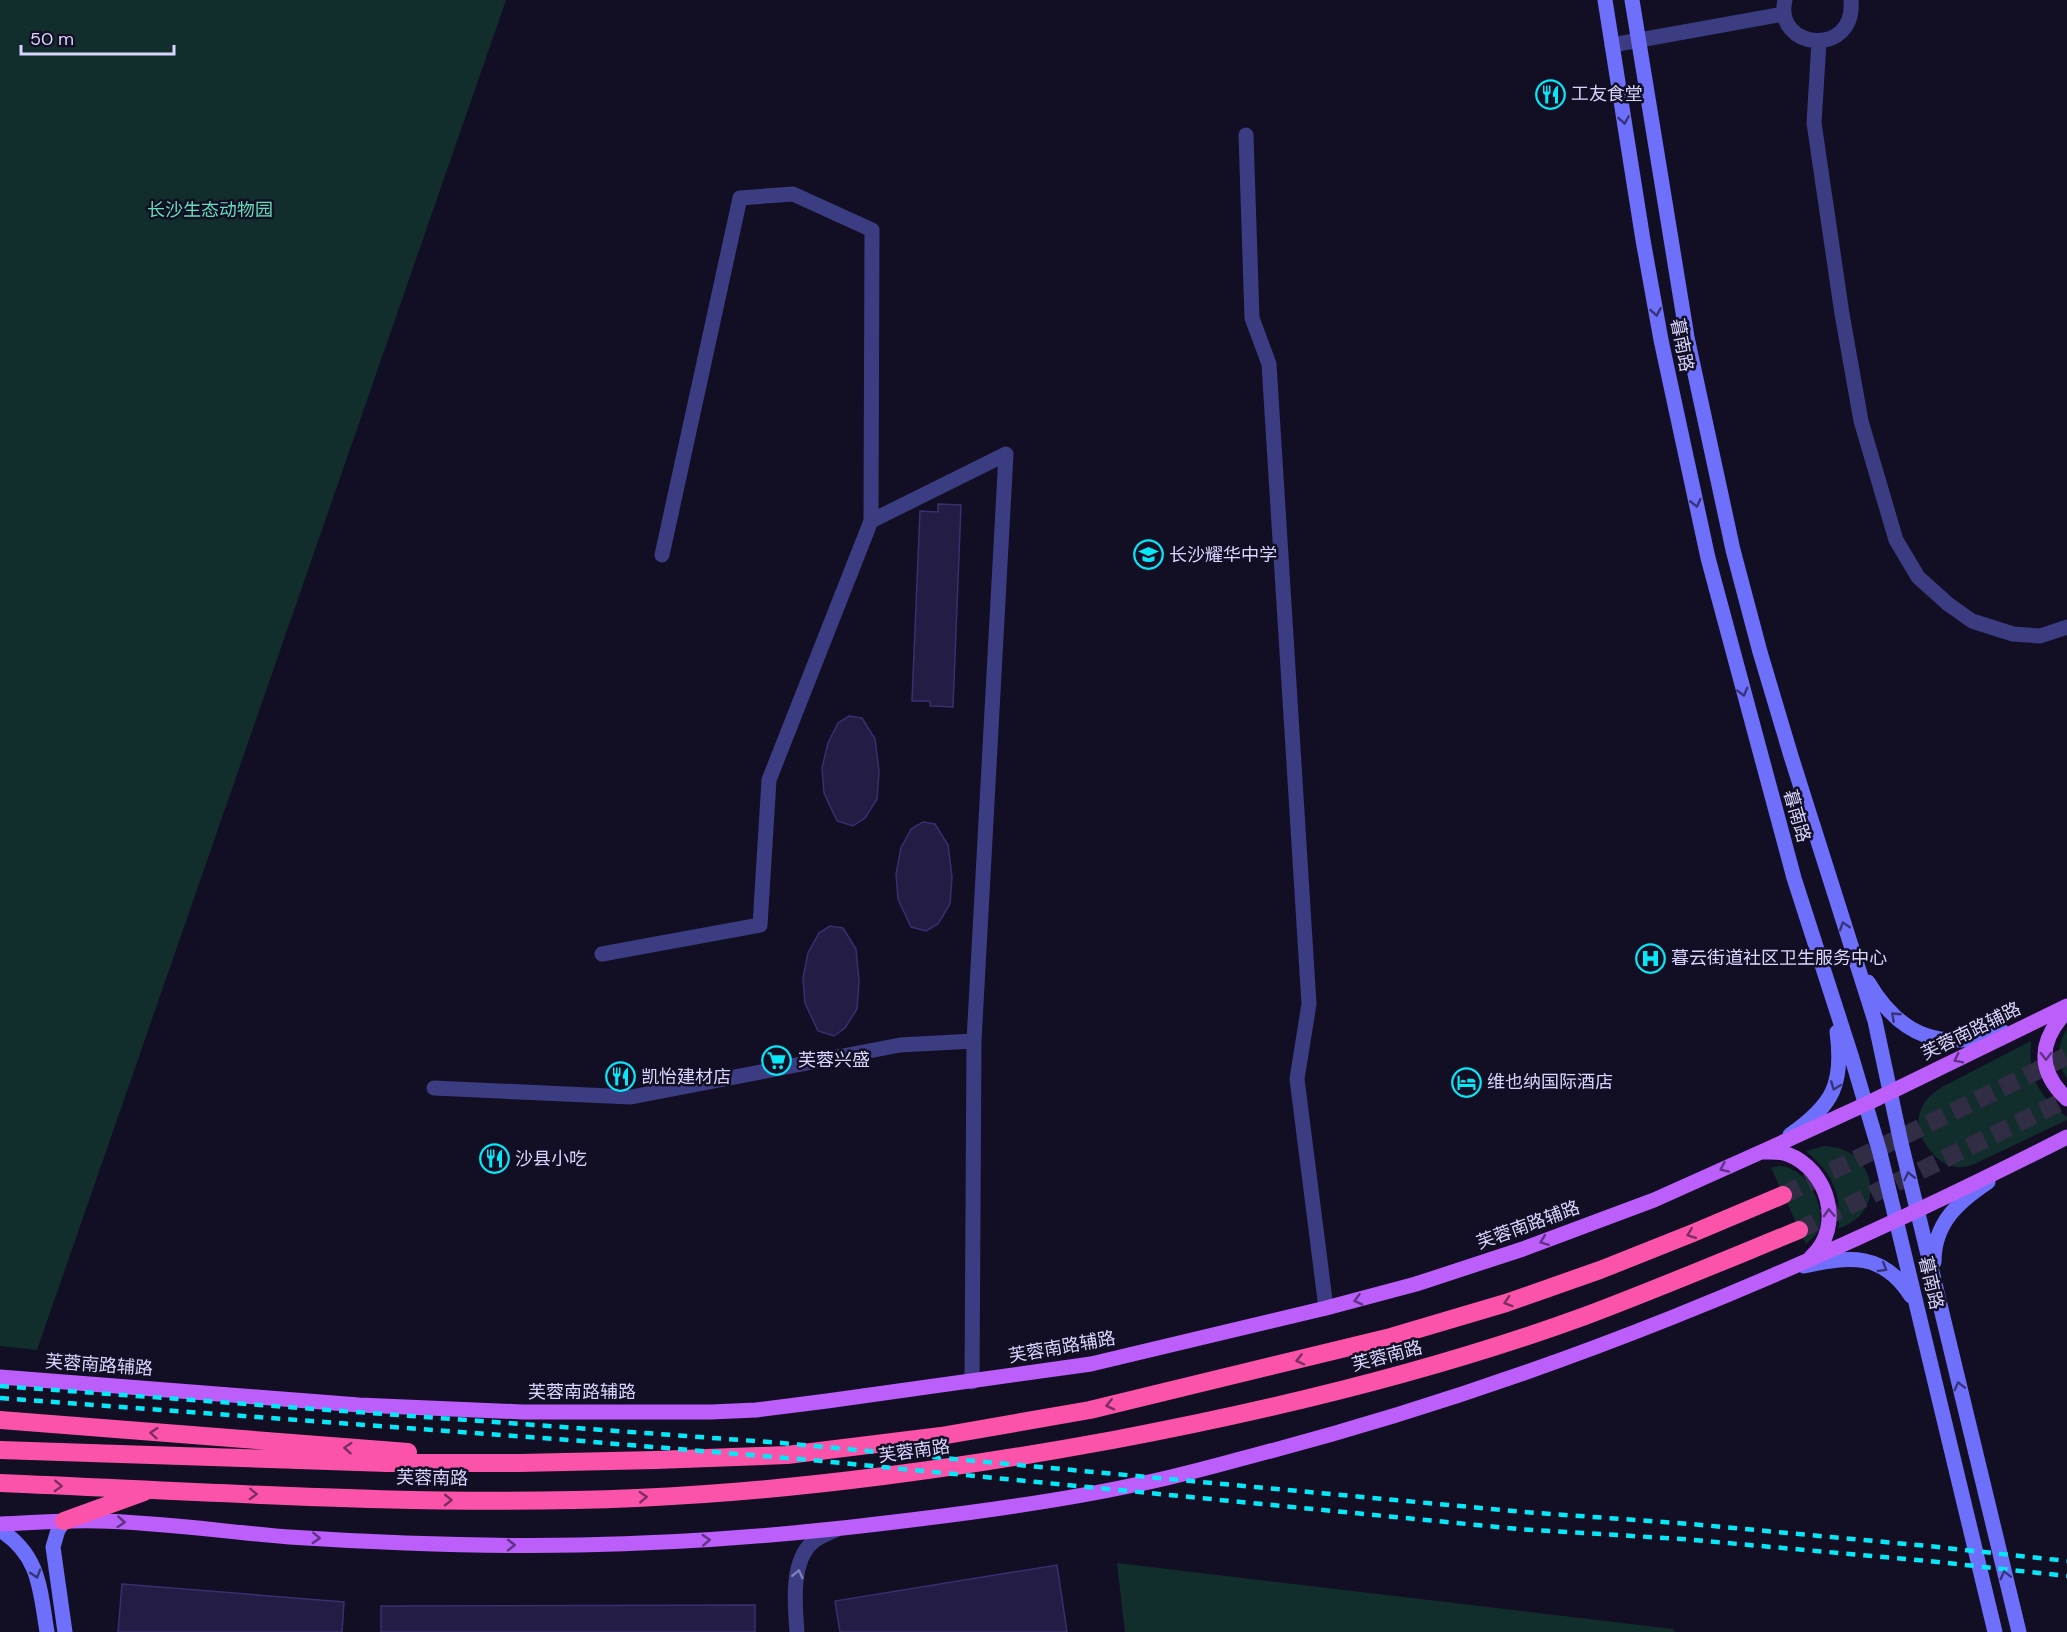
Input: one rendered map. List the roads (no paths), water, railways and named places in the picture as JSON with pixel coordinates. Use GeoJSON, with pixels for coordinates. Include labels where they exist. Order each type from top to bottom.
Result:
{"type":"FeatureCollection","features":[{"type":"Feature","properties":{"kind":"highway","name":"芙蓉南路"},"geometry":{"type":"LineString","coordinates":[[0,1450],[387,1463],[574,1462],[787,1455],[940,1436],[1090,1410],[1390,1337],[1506,1303],[1600,1270],[1783,1195]]}},
{"type":"Feature","properties":{"kind":"highway","name":"芙蓉南路"},"geometry":{"type":"LineString","coordinates":[[0,1483],[466,1500],[634,1498],[750,1491],[883,1478],[1193,1425],[1316,1397],[1422,1368],[1582,1317],[1799,1230]]}},
{"type":"Feature","properties":{"kind":"highway"},"geometry":{"type":"LineString","coordinates":[[0,1420],[270,1442],[574,1462]]}},
{"type":"Feature","properties":{"kind":"highway"},"geometry":{"type":"LineString","coordinates":[[64,1521],[152,1490]]}},
{"type":"Feature","properties":{"kind":"main road","name":"暮南路"},"geometry":{"type":"LineString","coordinates":[[1605,0],[1661,340],[1708,558],[1794,879],[1866,1104],[1995,1632]]}},
{"type":"Feature","properties":{"kind":"main road","name":"暮南路"},"geometry":{"type":"LineString","coordinates":[[1632,0],[1687,337],[1731,539],[1760,652],[1875,1021],[1917,1211],[2019,1632]]}},
{"type":"Feature","properties":{"kind":"main road"},"geometry":{"type":"LineString","coordinates":[[1853,955],[1881,1003],[1907,1027],[1922,1035],[1951,1041],[1966,1041],[2028,1024]]}},
{"type":"Feature","properties":{"kind":"main road"},"geometry":{"type":"LineString","coordinates":[[1765,1150],[1807,1122],[1829,1099],[1836,1086],[1840,1059],[1829,987]]}},
{"type":"Feature","properties":{"kind":"main road","name":"芙蓉南路辅路"},"geometry":{"type":"LineString","coordinates":[[0,1377],[358,1405],[567,1412],[756,1410],[1091,1364],[1326,1308],[1416,1284],[1523,1249],[1654,1200],[1866,1104],[2067,1006]]}},
{"type":"Feature","properties":{"kind":"main road"},"geometry":{"type":"LineString","coordinates":[[2067,1011],[2054,1026],[2047,1040],[2044,1055],[2050,1080],[2067,1099]]}},
{"type":"Feature","properties":{"kind":"main road"},"geometry":{"type":"LineString","coordinates":[[0,1524],[64,1521],[121,1522],[334,1539],[494,1545],[676,1542],[780,1535],[979,1512],[1133,1486],[1375,1422],[1530,1372],[1715,1302],[1917,1211],[2067,1137]]}},
{"type":"Feature","properties":{"kind":"main road"},"geometry":{"type":"LineString","coordinates":[[1765,1150],[1785,1153],[1803,1164],[1826,1193],[1829,1204],[1829,1227],[1822,1245],[1804,1263]]}},
{"type":"Feature","properties":{"kind":"main road"},"geometry":{"type":"LineString","coordinates":[[1934,1283],[1935,1248],[1942,1225],[1964,1199],[2012,1165]]}},
{"type":"Feature","properties":{"kind":"main road"},"geometry":{"type":"LineString","coordinates":[[1786,1270],[1821,1262],[1860,1259],[1875,1263],[1890,1271],[1903,1283],[1916,1303]]}},
{"type":"Feature","properties":{"kind":"main road"},"geometry":{"type":"LineString","coordinates":[[64,1521],[58,1530],[53,1547],[66,1632]]}},
{"type":"Feature","properties":{"kind":"main road"},"geometry":{"type":"LineString","coordinates":[[0,1530],[19,1545],[32,1563],[38,1578],[47,1632]]}},
{"type":"Feature","properties":{"kind":"street"},"geometry":{"type":"LineString","coordinates":[[1612,45],[1785,7],[1787,23],[1793,31],[1810,41],[1820,42],[1829,40],[1845,28],[1851,10],[1851,0]]}},
{"type":"Feature","properties":{"kind":"street"},"geometry":{"type":"LineString","coordinates":[[1820,42],[1814,123],[1842,314],[1861,422],[1896,540],[1918,577],[1948,604],[1972,621],[2013,634],[2040,636],[2067,627]]}},
{"type":"Feature","properties":{"kind":"street"},"geometry":{"type":"LineString","coordinates":[[1245,135],[1252,318],[1269,364],[1309,1004],[1297,1079],[1326,1308]]}},
{"type":"Feature","properties":{"kind":"street"},"geometry":{"type":"LineString","coordinates":[[602,954],[760,925],[769,780],[871,521],[872,230],[794,194],[740,198],[662,555]]}},
{"type":"Feature","properties":{"kind":"street"},"geometry":{"type":"LineString","coordinates":[[871,521],[1006,454],[974,1041],[972,1382]]}},
{"type":"Feature","properties":{"kind":"street"},"geometry":{"type":"LineString","coordinates":[[434,1088],[631,1097],[900,1045],[974,1041]]}},
{"type":"Feature","properties":{"kind":"street"},"geometry":{"type":"LineString","coordinates":[[797,1632],[795,1598],[797,1577],[804,1553],[812,1542],[838,1529]]}},
{"type":"Feature","properties":{"kind":"tunnel"},"geometry":{"type":"LineString","coordinates":[[1783,1195],[2067,1056]]}},
{"type":"Feature","properties":{"kind":"tunnel"},"geometry":{"type":"LineString","coordinates":[[1799,1230],[2067,1099]]}},
{"type":"Feature","properties":{"kind":"railway"},"geometry":{"type":"LineString","coordinates":[[0,1386],[782,1443],[1524,1512],[1691,1524],[2067,1561]]}},
{"type":"Feature","properties":{"kind":"railway"},"geometry":{"type":"LineString","coordinates":[[0,1398],[811,1460],[1518,1529],[1682,1539],[2067,1576]]}},
{"type":"Feature","properties":{"kind":"place","name":"工友食堂"},"geometry":{"type":"Point","coordinates":[1550,94]}},
{"type":"Feature","properties":{"kind":"place","name":"长沙耀华中学"},"geometry":{"type":"Point","coordinates":[1148,555]}},
{"type":"Feature","properties":{"kind":"place","name":"暮云街道社区卫生服务中心"},"geometry":{"type":"Point","coordinates":[1650,958]}},
{"type":"Feature","properties":{"kind":"place","name":"芙蓉兴盛"},"geometry":{"type":"Point","coordinates":[777,1060]}},
{"type":"Feature","properties":{"kind":"place","name":"凯怡建材店"},"geometry":{"type":"Point","coordinates":[620,1077]}},
{"type":"Feature","properties":{"kind":"place","name":"维也纳国际酒店"},"geometry":{"type":"Point","coordinates":[1466,1082]}},
{"type":"Feature","properties":{"kind":"place","name":"沙县小吃"},"geometry":{"type":"Point","coordinates":[494,1159]}},
{"type":"Feature","properties":{"kind":"park label","name":"长沙生态动物园"},"geometry":{"type":"Point","coordinates":[210,210]}}]}
